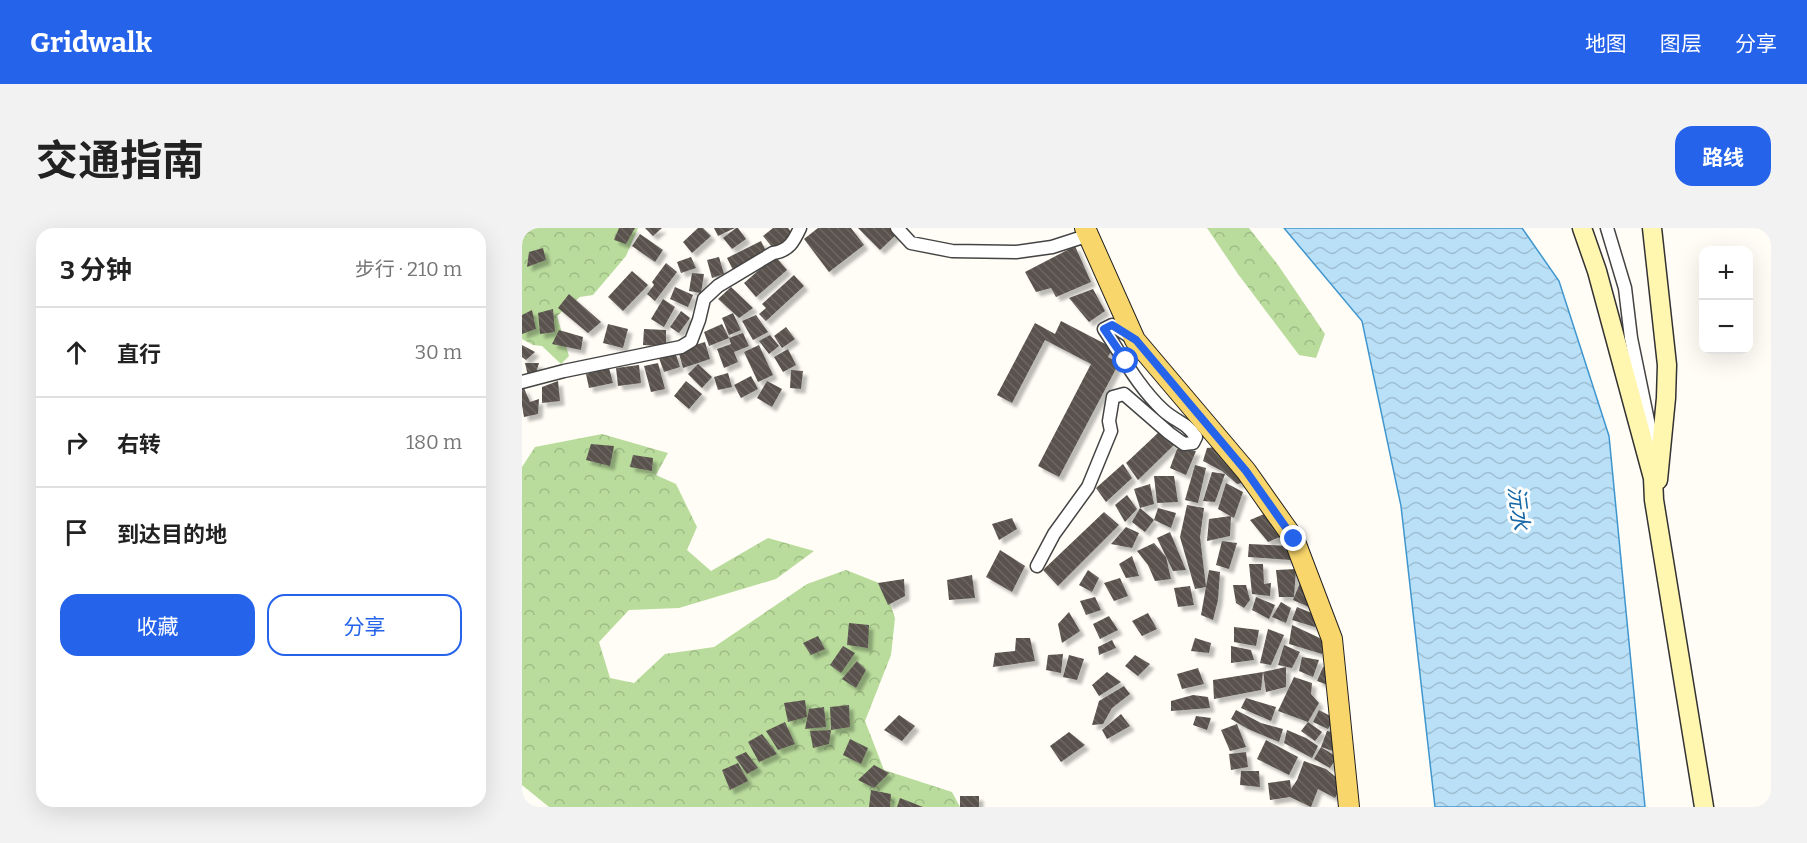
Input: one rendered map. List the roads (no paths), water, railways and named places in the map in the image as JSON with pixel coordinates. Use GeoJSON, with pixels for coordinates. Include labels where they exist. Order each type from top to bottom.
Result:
{"type":"FeatureCollection","features":[{"type":"Feature","properties":{"kind":"main road"},"geometry":{"type":"LineString","coordinates":[[1087,231],[1136,340],[1246,471],[1294,539],[1332,639],[1349,807]]}},
{"type":"Feature","properties":{"kind":"street"},"geometry":{"type":"LineString","coordinates":[[522,382],[681,347],[691,341],[704,299],[718,286],[773,253],[783,252],[795,241],[800,228]]}},
{"type":"Feature","properties":{"kind":"street"},"geometry":{"type":"LineString","coordinates":[[897,228],[911,243],[952,251],[1016,252],[1052,247],[1087,231]]}},
{"type":"Feature","properties":{"kind":"street"},"geometry":{"type":"LineString","coordinates":[[1582,228],[1597,271],[1653,478],[1654,500],[1704,807]]}},
{"type":"Feature","properties":{"kind":"street"},"geometry":{"type":"LineString","coordinates":[[1607,228],[1625,288],[1631,338],[1659,475]]}},
{"type":"Feature","properties":{"kind":"street"},"geometry":{"type":"LineString","coordinates":[[1652,228],[1667,365],[1659,475],[1654,500]]}},
{"type":"Feature","properties":{"kind":"street"},"geometry":{"type":"LineString","coordinates":[[1037,566],[1054,534],[1088,487],[1111,431],[1109,421],[1113,397],[1124,394],[1176,439],[1184,444],[1194,443],[1196,437],[1189,426],[1164,412],[1144,390],[1104,329],[1112,325],[1136,340]]}},
{"type":"Feature","properties":{"kind":"water","name":"沅水"},"geometry":{"type":"Polygon","coordinates":[[[1284,228],[1522,228],[1559,281],[1609,436],[1645,807],[1435,807],[1401,506],[1362,321],[1284,228]]]}}]}
